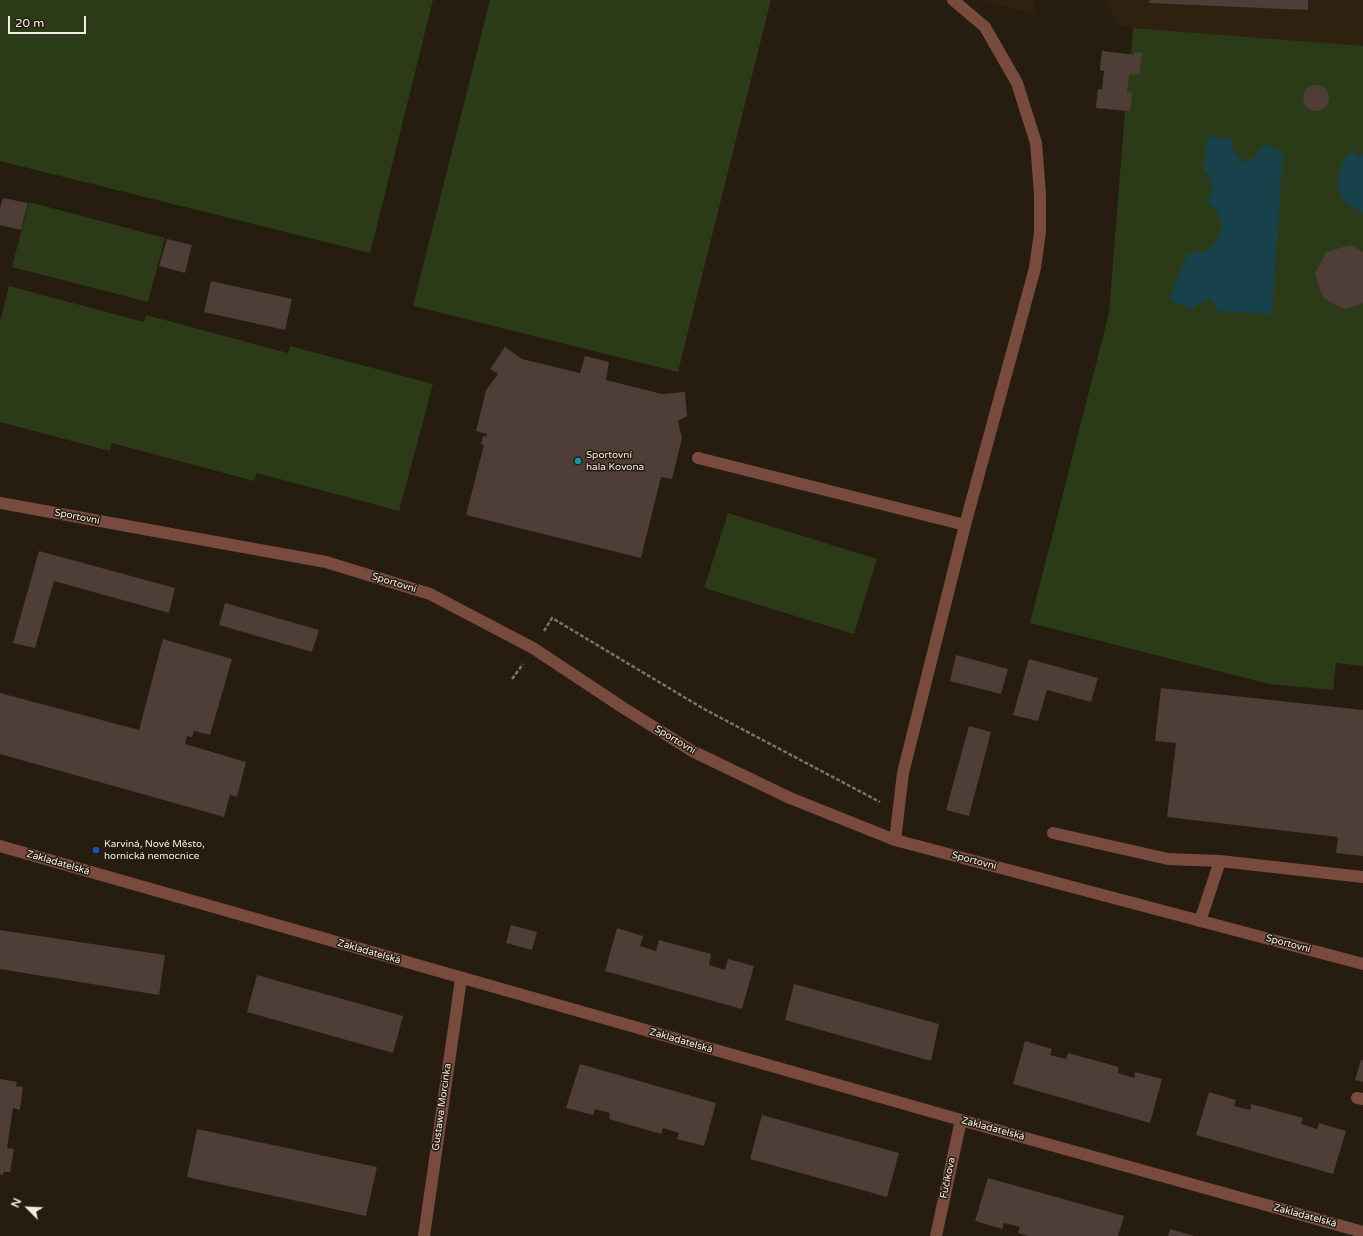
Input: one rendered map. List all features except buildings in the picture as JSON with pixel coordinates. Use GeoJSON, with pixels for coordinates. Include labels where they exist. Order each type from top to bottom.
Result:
{"type":"FeatureCollection","features":[{"type":"Feature","properties":{"kind":"street"},"geometry":{"type":"LineString","coordinates":[[895,840],[902,773],[965,525],[1035,268],[1040,232],[1040,194],[1036,143],[1017,83],[985,27],[953,0]]}},
{"type":"Feature","properties":{"kind":"street"},"geometry":{"type":"LineString","coordinates":[[698,458],[965,525]]}},
{"type":"Feature","properties":{"kind":"street","name":"Sportovní"},"geometry":{"type":"LineString","coordinates":[[0,503],[326,562],[430,594],[533,648],[622,708],[692,751],[790,798],[895,840],[1363,964]]}},
{"type":"Feature","properties":{"kind":"street"},"geometry":{"type":"LineString","coordinates":[[1053,833],[1168,859],[1220,861],[1363,876]]}},
{"type":"Feature","properties":{"kind":"street","name":"Zakladatelská"},"geometry":{"type":"LineString","coordinates":[[0,846],[461,979],[1363,1232]]}},
{"type":"Feature","properties":{"kind":"street"},"geometry":{"type":"LineString","coordinates":[[1200,921],[1220,861]]}},
{"type":"Feature","properties":{"kind":"street","name":"Gustawa Morcinka"},"geometry":{"type":"LineString","coordinates":[[424,1236],[461,979]]}},
{"type":"Feature","properties":{"kind":"street","name":"Fučíkova"},"geometry":{"type":"LineString","coordinates":[[936,1236],[961,1120]]}},
{"type":"Feature","properties":{"kind":"path"},"geometry":{"type":"LineString","coordinates":[[512,679],[552,618],[704,709],[898,811]]}},
{"type":"Feature","properties":{"kind":"shaded area"},"geometry":{"type":"Polygon","coordinates":[[[981,0],[1034,0],[1034,14],[985,2],[981,0]]]}},
{"type":"Feature","properties":{"kind":"shaded area"},"geometry":{"type":"Polygon","coordinates":[[[1099,0],[1363,0],[1363,47],[1133,28],[1114,24],[1108,1],[1099,0]]]}},
{"type":"Feature","properties":{"kind":"green space"},"geometry":{"type":"Polygon","coordinates":[[[0,0],[433,0],[370,253],[0,161],[0,0]]]}},
{"type":"Feature","properties":{"kind":"green space"},"geometry":{"type":"Polygon","coordinates":[[[490,0],[771,0],[678,372],[413,306],[490,0]]]}},
{"type":"Feature","properties":{"kind":"green space"},"geometry":{"type":"Polygon","coordinates":[[[1133,28],[1363,46],[1363,666],[1336,663],[1333,690],[1269,684],[1030,623],[1109,313],[1125,111],[1096,108],[1098,89],[1102,90],[1104,71],[1100,70],[1102,51],[1131,54],[1133,28]]]}},
{"type":"Feature","properties":{"kind":"green space"},"geometry":{"type":"Polygon","coordinates":[[[29,202],[165,238],[148,302],[12,267],[29,202]]]}},
{"type":"Feature","properties":{"kind":"green space"},"geometry":{"type":"Polygon","coordinates":[[[9,286],[144,322],[146,315],[288,353],[290,346],[433,384],[399,511],[257,473],[254,481],[112,443],[110,451],[0,422],[0,321],[9,286]]]}},
{"type":"Feature","properties":{"kind":"green space"},"geometry":{"type":"Polygon","coordinates":[[[728,513],[877,559],[854,634],[704,588],[728,513]]]}},
{"type":"Feature","properties":{"kind":"water"},"geometry":{"type":"Polygon","coordinates":[[[1207,137],[1231,138],[1232,147],[1243,163],[1256,156],[1264,144],[1283,152],[1272,314],[1217,311],[1211,298],[1199,303],[1192,310],[1169,299],[1188,253],[1202,253],[1210,249],[1220,235],[1222,228],[1219,213],[1207,201],[1213,186],[1209,180],[1208,172],[1204,172],[1207,137]]]}},
{"type":"Feature","properties":{"kind":"water"},"geometry":{"type":"Polygon","coordinates":[[[1353,151],[1358,156],[1363,154],[1363,213],[1348,205],[1341,195],[1338,182],[1340,168],[1345,158],[1353,151]]]}},
{"type":"Feature","properties":{"kind":"place","name":"Sportovní hala Kovona"},"geometry":{"type":"Point","coordinates":[578,461]}},
{"type":"Feature","properties":{"kind":"place","name":"Karviná, Nové Město, hornická nemocnice"},"geometry":{"type":"Point","coordinates":[96,850]}}]}
